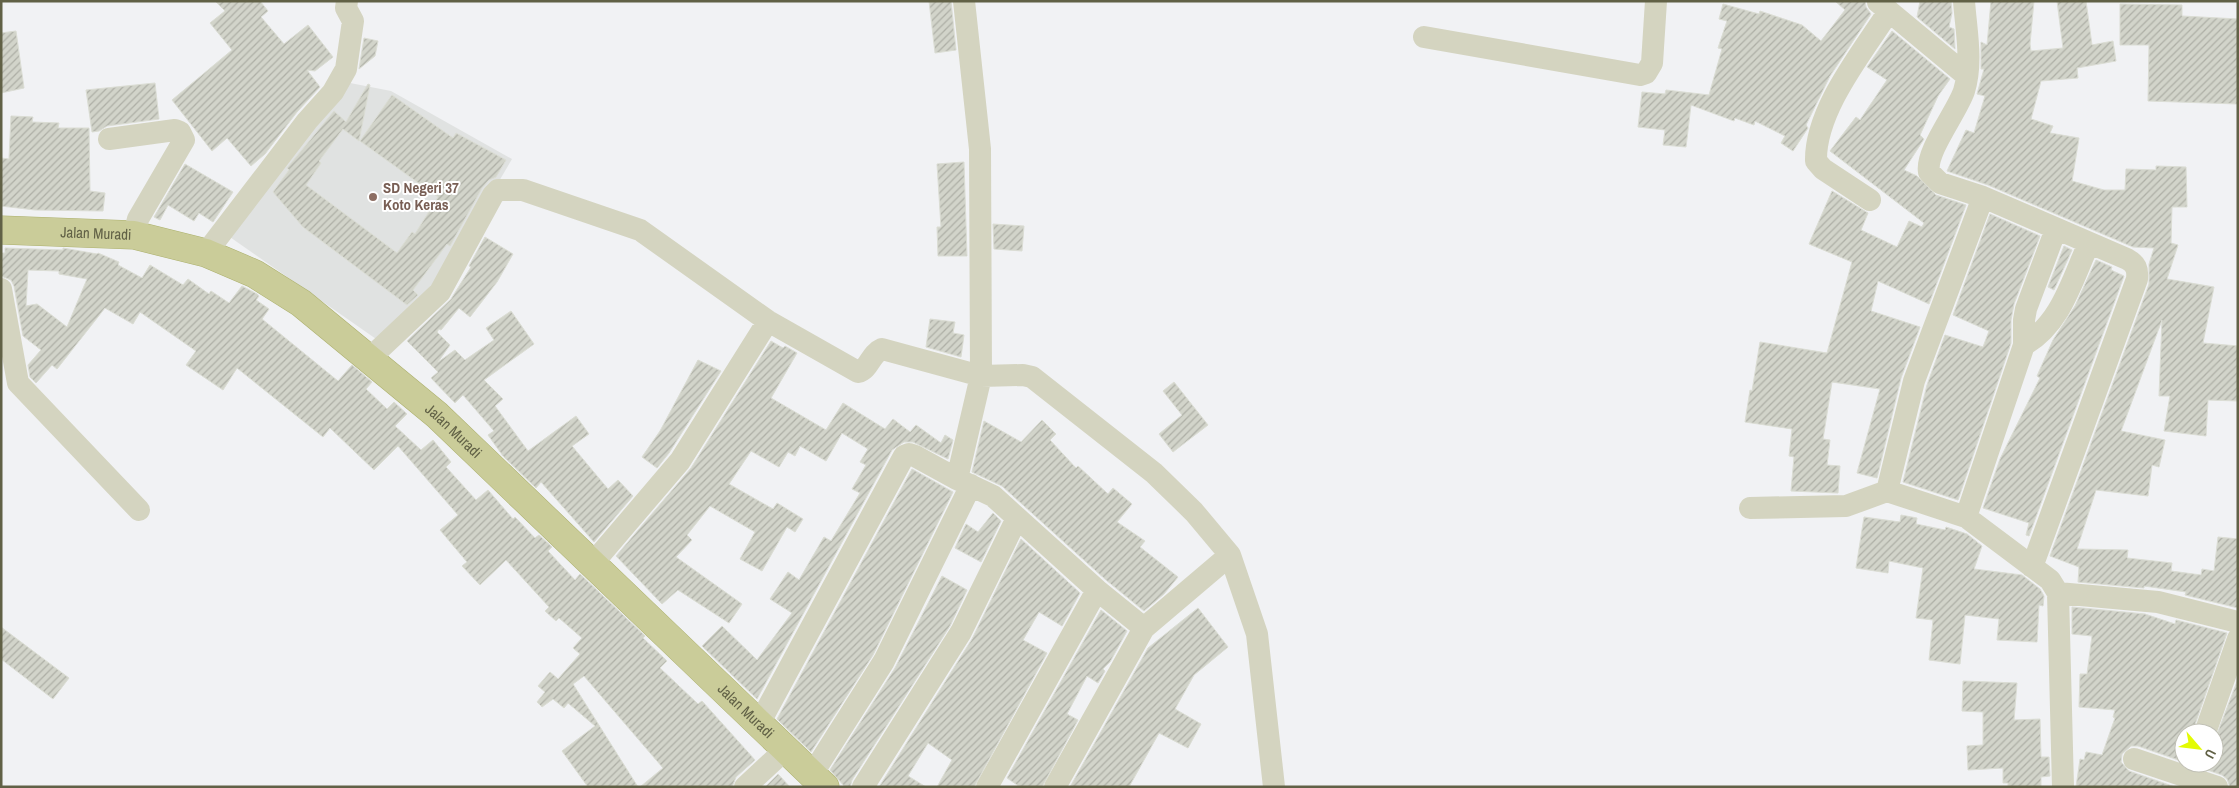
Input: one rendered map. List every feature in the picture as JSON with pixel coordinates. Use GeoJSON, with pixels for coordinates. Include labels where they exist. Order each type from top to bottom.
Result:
{"type":"FeatureCollection","features":[{"type":"Feature","properties":{"kind":"highway","name":"Jalan Muradi"},"geometry":{"type":"LineString","coordinates":[[1,230],[134,235],[206,253],[255,274],[301,303],[437,415],[819,780]]}},
{"type":"Feature","properties":{"kind":"street"},"geometry":{"type":"LineString","coordinates":[[819,780],[884,660],[964,482],[980,376],[980,149],[964,1]]}},
{"type":"Feature","properties":{"kind":"street"},"geometry":{"type":"LineString","coordinates":[[1424,37],[1640,75],[1646,73],[1652,63],[1656,1]]}},
{"type":"Feature","properties":{"kind":"street"},"geometry":{"type":"LineString","coordinates":[[1964,1],[1969,58],[1967,76],[1964,91],[1928,165],[1933,177],[1940,183],[1983,197],[2132,262],[2138,271],[2137,279],[2032,566]]}},
{"type":"Feature","properties":{"kind":"street"},"geometry":{"type":"LineString","coordinates":[[206,253],[307,121],[334,92],[346,70],[353,21],[343,4]]}},
{"type":"Feature","properties":{"kind":"street"},"geometry":{"type":"LineString","coordinates":[[1870,200],[1823,169],[1816,161],[1816,151],[1825,117],[1833,99],[1883,6],[1967,76]]}},
{"type":"Feature","properties":{"kind":"street"},"geometry":{"type":"LineString","coordinates":[[109,139],[175,130],[180,132],[184,140],[138,220],[134,235]]}},
{"type":"Feature","properties":{"kind":"street"},"geometry":{"type":"LineString","coordinates":[[370,358],[440,292],[493,195],[498,190],[523,190],[640,230],[768,321],[858,372],[863,370],[874,354],[882,349],[980,376],[1023,375],[1032,378],[1154,474],[1194,512],[1230,555],[1258,634],[1274,787]]}},
{"type":"Feature","properties":{"kind":"street"},"geometry":{"type":"LineString","coordinates":[[1887,491],[1914,381],[1983,197]]}},
{"type":"Feature","properties":{"kind":"street"},"geometry":{"type":"LineString","coordinates":[[1966,517],[2024,345],[2023,325],[2026,310],[2056,228]]}},
{"type":"Feature","properties":{"kind":"street"},"geometry":{"type":"LineString","coordinates":[[2024,345],[2036,338],[2052,322],[2089,243]]}},
{"type":"Feature","properties":{"kind":"street"},"geometry":{"type":"LineString","coordinates":[[1,289],[18,384],[139,510]]}},
{"type":"Feature","properties":{"kind":"street"},"geometry":{"type":"LineString","coordinates":[[593,563],[680,461],[768,321]]}},
{"type":"Feature","properties":{"kind":"street"},"geometry":{"type":"LineString","coordinates":[[760,722],[904,456],[909,454],[993,496],[1097,590],[1144,628]]}},
{"type":"Feature","properties":{"kind":"street"},"geometry":{"type":"LineString","coordinates":[[1750,508],[1846,506],[1887,491],[1966,517],[2050,580],[2058,593],[2063,787]]}},
{"type":"Feature","properties":{"kind":"street"},"geometry":{"type":"LineString","coordinates":[[863,787],[961,632],[1017,518]]}},
{"type":"Feature","properties":{"kind":"street"},"geometry":{"type":"LineString","coordinates":[[1055,787],[1144,628],[1230,555]]}},
{"type":"Feature","properties":{"kind":"street"},"geometry":{"type":"LineString","coordinates":[[987,787],[1097,590]]}},
{"type":"Feature","properties":{"kind":"street"},"geometry":{"type":"LineString","coordinates":[[2058,593],[2158,602],[2238,622]]}},
{"type":"Feature","properties":{"kind":"street"},"geometry":{"type":"LineString","coordinates":[[2209,723],[2238,639]]}},
{"type":"Feature","properties":{"kind":"street"},"geometry":{"type":"LineString","coordinates":[[745,787],[787,748]]}},
{"type":"Feature","properties":{"kind":"street"},"geometry":{"type":"LineString","coordinates":[[2134,759],[2190,776],[2217,787]]}},
{"type":"Feature","properties":{"kind":"shaded area","name":"SD Negeri 37 Koto Keras"},"geometry":{"type":"Polygon","coordinates":[[[345,82],[391,91],[512,159],[435,290],[379,341],[227,235],[345,82]]]}},
{"type":"Feature","properties":{"kind":"building"},"geometry":{"type":"Polygon","coordinates":[[[215,1],[260,1],[268,11],[261,17],[284,44],[308,25],[333,57],[315,71],[307,70],[320,87],[297,112],[265,154],[251,166],[227,138],[212,151],[172,100],[232,50],[210,23],[225,11],[215,1]]]}},
{"type":"Feature","properties":{"kind":"building"},"geometry":{"type":"Polygon","coordinates":[[[929,1],[951,1],[956,50],[935,53],[929,1]]]}},
{"type":"Feature","properties":{"kind":"building"},"geometry":{"type":"Polygon","coordinates":[[[1835,1],[1865,1],[1866,7],[1871,14],[1830,76],[1806,125],[1808,128],[1793,151],[1781,143],[1785,136],[1755,121],[1754,125],[1735,118],[1734,121],[1691,105],[1686,147],[1663,145],[1665,130],[1638,127],[1642,92],[1665,94],[1666,90],[1709,95],[1722,49],[1718,48],[1727,21],[1719,19],[1723,4],[1759,14],[1760,11],[1802,25],[1821,41],[1845,10],[1835,1]]]}},
{"type":"Feature","properties":{"kind":"building"},"geometry":{"type":"Polygon","coordinates":[[[1920,1],[1951,1],[1952,13],[1949,27],[1954,29],[1955,49],[1917,17],[1920,1]]]}},
{"type":"Feature","properties":{"kind":"building"},"geometry":{"type":"Polygon","coordinates":[[[1991,1],[2034,1],[2031,51],[2063,48],[2057,1],[2086,1],[2092,45],[2113,41],[2116,61],[2077,68],[2078,78],[2041,81],[2031,119],[2053,126],[2050,133],[2079,138],[2072,181],[2104,190],[2125,190],[2126,169],[2156,170],[2156,166],[2186,167],[2187,207],[2172,207],[2171,243],[2178,245],[2167,279],[2214,287],[2203,343],[2238,346],[2238,401],[2208,400],[2206,436],[2164,431],[2170,396],[2159,396],[2162,320],[2121,431],[2165,440],[2159,467],[2152,465],[2148,496],[2096,490],[2077,549],[2128,550],[2127,558],[2172,563],[2171,571],[2201,575],[2202,569],[2214,571],[2218,537],[2238,539],[2238,608],[2185,595],[2186,592],[2144,586],[2144,588],[2078,582],[2079,567],[2050,556],[2149,284],[2149,264],[2154,248],[2133,247],[1988,185],[1947,171],[1966,130],[1974,133],[1985,96],[1977,94],[1984,69],[1981,69],[1981,42],[1987,45],[1991,1]]]}},
{"type":"Feature","properties":{"kind":"building"},"geometry":{"type":"Polygon","coordinates":[[[2120,4],[2182,5],[2182,16],[2238,19],[2238,104],[2148,101],[2149,45],[2120,45],[2120,4]]]}},
{"type":"Feature","properties":{"kind":"building"},"geometry":{"type":"Polygon","coordinates":[[[16,31],[24,88],[1,93],[1,33],[16,31]]]}},
{"type":"Feature","properties":{"kind":"building"},"geometry":{"type":"Polygon","coordinates":[[[1892,31],[1950,79],[1938,96],[1920,135],[1924,139],[1904,170],[1917,176],[1936,195],[1966,205],[1929,304],[1878,281],[1871,311],[1920,327],[1901,378],[1877,478],[1857,473],[1880,389],[1832,382],[1823,439],[1830,440],[1827,465],[1840,466],[1838,493],[1791,491],[1794,457],[1789,456],[1792,429],[1745,422],[1760,342],[1827,353],[1852,262],[1809,244],[1832,191],[1868,213],[1861,230],[1897,247],[1909,221],[1922,227],[1924,223],[1830,151],[1856,117],[1860,120],[1887,80],[1867,67],[1892,31]]]}},
{"type":"Feature","properties":{"kind":"building"},"geometry":{"type":"Polygon","coordinates":[[[364,38],[378,41],[375,56],[359,69],[364,38]]]}},
{"type":"Feature","properties":{"kind":"building"},"geometry":{"type":"Polygon","coordinates":[[[155,83],[159,119],[107,126],[99,131],[92,132],[86,90],[155,83]]]}},
{"type":"Feature","properties":{"kind":"building"},"geometry":{"type":"Polygon","coordinates":[[[368,84],[370,85],[359,141],[343,129],[319,161],[321,163],[306,185],[397,253],[412,232],[415,234],[438,197],[360,141],[392,95],[453,138],[456,133],[506,160],[496,177],[489,180],[482,188],[450,246],[447,244],[413,290],[418,295],[407,305],[303,227],[273,192],[289,170],[287,168],[334,111],[346,122],[368,84]]]}},
{"type":"Feature","properties":{"kind":"building"},"geometry":{"type":"Polygon","coordinates":[[[11,116],[33,117],[32,122],[59,123],[58,128],[89,128],[90,191],[105,193],[103,211],[35,210],[1,206],[1,158],[9,159],[11,116]]]}},
{"type":"Feature","properties":{"kind":"building"},"geometry":{"type":"Polygon","coordinates":[[[964,162],[967,256],[938,256],[937,227],[941,227],[937,164],[964,162]]]}},
{"type":"Feature","properties":{"kind":"building"},"geometry":{"type":"Polygon","coordinates":[[[185,164],[233,192],[213,222],[199,213],[194,221],[168,205],[160,220],[154,217],[185,164]]]}},
{"type":"Feature","properties":{"kind":"building"},"geometry":{"type":"Polygon","coordinates":[[[1990,214],[2040,236],[2014,304],[2011,320],[2011,343],[1958,500],[1903,482],[1927,385],[1945,335],[1983,347],[1989,331],[1953,315],[1990,214]]]}},
{"type":"Feature","properties":{"kind":"building"},"geometry":{"type":"Polygon","coordinates":[[[993,224],[1024,226],[1022,251],[994,249],[993,224]]]}},
{"type":"Feature","properties":{"kind":"building"},"geometry":{"type":"Polygon","coordinates":[[[485,237],[513,254],[497,282],[470,317],[459,308],[441,330],[439,329],[437,332],[450,345],[438,362],[455,350],[465,360],[494,340],[486,328],[511,311],[534,344],[484,380],[503,399],[495,406],[528,451],[576,416],[589,434],[572,446],[608,489],[618,480],[633,496],[594,542],[541,482],[536,488],[503,456],[488,435],[494,431],[463,395],[455,403],[431,378],[438,372],[407,341],[451,299],[471,267],[469,266],[485,237]]]}},
{"type":"Feature","properties":{"kind":"building"},"geometry":{"type":"Polygon","coordinates":[[[2064,246],[2072,250],[2054,290],[2048,287],[2064,246]]]}},
{"type":"Feature","properties":{"kind":"building"},"geometry":{"type":"Polygon","coordinates":[[[5,248],[63,250],[63,248],[98,253],[119,262],[118,265],[142,278],[150,265],[183,285],[188,279],[209,294],[211,291],[229,303],[242,286],[257,294],[259,296],[256,300],[269,309],[262,319],[338,381],[352,365],[372,382],[366,389],[387,409],[394,402],[407,414],[395,426],[421,450],[433,440],[451,462],[446,467],[476,500],[488,490],[513,519],[515,517],[535,538],[539,535],[552,547],[548,551],[575,580],[580,574],[645,636],[643,638],[667,661],[660,668],[698,704],[702,701],[755,760],[736,777],[732,787],[640,787],[663,768],[584,676],[573,684],[638,787],[588,787],[562,751],[595,726],[568,703],[564,708],[553,699],[542,707],[537,702],[545,692],[538,686],[550,672],[558,679],[580,654],[573,648],[582,638],[559,618],[556,621],[545,611],[549,607],[506,560],[480,585],[462,566],[467,562],[440,530],[458,515],[398,446],[374,470],[330,428],[323,437],[237,368],[223,390],[186,365],[196,351],[140,312],[133,324],[105,308],[57,369],[52,365],[36,383],[30,377],[28,365],[41,350],[23,336],[14,286],[11,280],[1,276],[1,253],[5,253],[5,248]],[[28,270],[26,306],[37,304],[67,327],[87,279],[59,274],[59,271],[28,270]]]}},
{"type":"Feature","properties":{"kind":"building"},"geometry":{"type":"Polygon","coordinates":[[[2096,260],[2112,267],[2111,270],[2124,276],[2029,536],[2026,535],[2029,523],[1983,508],[2000,459],[2040,378],[2037,376],[2053,340],[2075,306],[2096,260]]]}},
{"type":"Feature","properties":{"kind":"building"},"geometry":{"type":"Polygon","coordinates":[[[930,319],[955,322],[953,333],[964,335],[961,357],[926,347],[930,319]]]}},
{"type":"Feature","properties":{"kind":"building"},"geometry":{"type":"Polygon","coordinates":[[[771,341],[797,353],[771,398],[826,430],[843,403],[885,429],[893,419],[910,432],[916,425],[941,443],[945,435],[953,440],[948,459],[913,442],[904,442],[892,450],[757,699],[702,646],[722,626],[757,660],[792,613],[770,599],[788,572],[799,580],[824,537],[831,541],[860,493],[852,489],[866,465],[860,462],[868,449],[842,433],[826,461],[800,446],[795,456],[788,452],[779,467],[751,451],[729,484],[773,509],[777,503],[803,519],[795,532],[787,527],[762,571],[740,559],[755,532],[710,506],[687,535],[692,540],[676,557],[742,604],[729,623],[678,590],[662,604],[616,556],[691,468],[771,341]]]}},
{"type":"Feature","properties":{"kind":"building"},"geometry":{"type":"Polygon","coordinates":[[[698,360],[721,371],[669,453],[657,468],[642,457],[660,431],[698,360]]]}},
{"type":"Feature","properties":{"kind":"building"},"geometry":{"type":"Polygon","coordinates":[[[1174,382],[1208,425],[1173,452],[1159,434],[1182,415],[1163,391],[1174,382]]]}},
{"type":"Feature","properties":{"kind":"building"},"geometry":{"type":"Polygon","coordinates":[[[1042,420],[1056,434],[1050,440],[1076,468],[1078,466],[1108,494],[1113,488],[1132,504],[1117,522],[1145,541],[1140,547],[1178,577],[1164,594],[1144,611],[1106,580],[1002,486],[972,472],[984,421],[1021,442],[1042,420]]]}},
{"type":"Feature","properties":{"kind":"building"},"geometry":{"type":"Polygon","coordinates":[[[912,469],[953,492],[873,655],[811,752],[777,719],[912,469]]]}},
{"type":"Feature","properties":{"kind":"building"},"geometry":{"type":"Polygon","coordinates":[[[993,513],[1001,521],[981,562],[955,548],[966,524],[978,532],[993,513]]]}},
{"type":"Feature","properties":{"kind":"building"},"geometry":{"type":"Polygon","coordinates":[[[1901,515],[1917,518],[1916,524],[1945,530],[1946,527],[1967,534],[1982,546],[1974,569],[2022,575],[2040,589],[2044,596],[2043,606],[2039,605],[2037,642],[1997,640],[1999,619],[1965,615],[1960,664],[1929,660],[1933,620],[1916,618],[1923,568],[1889,561],[1888,573],[1856,568],[1864,517],[1900,522],[1901,515]]]}},
{"type":"Feature","properties":{"kind":"building"},"geometry":{"type":"Polygon","coordinates":[[[1021,539],[1080,593],[1062,626],[1039,612],[1023,640],[1047,653],[974,787],[937,787],[952,760],[928,743],[908,776],[926,787],[879,787],[972,639],[1021,539]]]}},
{"type":"Feature","properties":{"kind":"building"},"geometry":{"type":"Polygon","coordinates":[[[942,576],[967,590],[950,626],[852,780],[850,787],[845,787],[830,770],[895,668],[942,576]]]}},
{"type":"Feature","properties":{"kind":"building"},"geometry":{"type":"Polygon","coordinates":[[[2072,607],[2145,614],[2175,624],[2176,620],[2227,633],[2196,723],[2174,723],[2174,759],[2138,746],[2131,746],[2122,754],[2121,762],[2129,771],[2175,787],[2076,787],[2080,759],[2084,760],[2086,752],[2102,755],[2115,718],[2113,717],[2115,710],[2079,707],[2080,674],[2087,674],[2092,636],[2072,634],[2072,607]]]}},
{"type":"Feature","properties":{"kind":"building"},"geometry":{"type":"Polygon","coordinates":[[[1198,608],[1228,647],[1194,675],[1175,709],[1201,724],[1188,748],[1159,733],[1129,787],[1070,787],[1148,648],[1198,608]]]}},
{"type":"Feature","properties":{"kind":"building"},"geometry":{"type":"Polygon","coordinates":[[[1101,610],[1127,631],[1110,662],[1103,669],[1105,671],[1098,683],[1087,676],[1067,714],[1078,720],[1042,787],[1020,787],[1007,778],[1101,610]]]}},
{"type":"Feature","properties":{"kind":"building"},"geometry":{"type":"Polygon","coordinates":[[[1,627],[69,678],[53,699],[1,659],[1,627]]]}},
{"type":"Feature","properties":{"kind":"building"},"geometry":{"type":"Polygon","coordinates":[[[2238,679],[2238,787],[2230,787],[2227,779],[2216,773],[2224,773],[2224,723],[2221,723],[2238,679]]]}},
{"type":"Feature","properties":{"kind":"building"},"geometry":{"type":"Polygon","coordinates":[[[1963,681],[2017,683],[2014,720],[2040,719],[2041,757],[2049,757],[2050,776],[2041,777],[2041,787],[2008,787],[2008,783],[2003,783],[2003,768],[1968,770],[1967,746],[1983,745],[1983,712],[1962,711],[1963,681]]]}},
{"type":"Feature","properties":{"kind":"building"},"geometry":{"type":"Polygon","coordinates":[[[778,774],[790,787],[765,787],[778,774]]]}},
{"type":"Feature","properties":{"kind":"place","name":"SD Negeri 37 Koto Keras"},"geometry":{"type":"Point","coordinates":[373,197]}}]}
